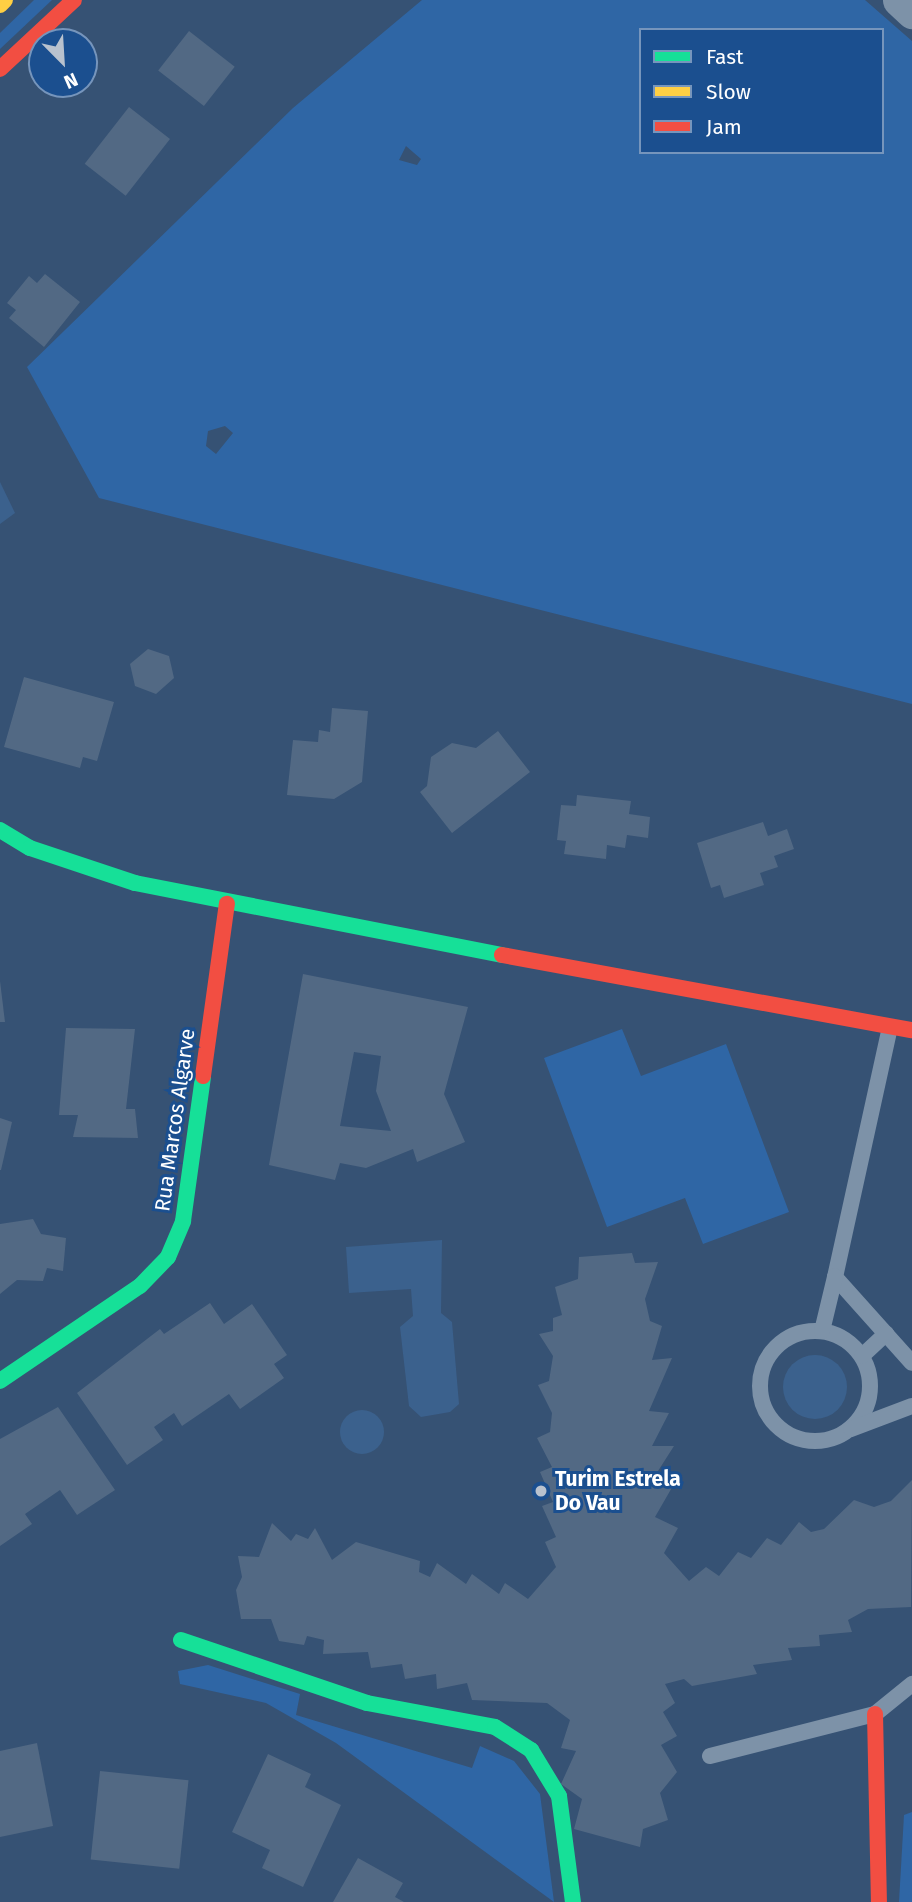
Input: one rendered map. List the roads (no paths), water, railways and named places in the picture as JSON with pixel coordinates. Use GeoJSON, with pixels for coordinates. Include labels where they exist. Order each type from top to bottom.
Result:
{"type":"FeatureCollection","features":[{"type":"Feature","properties":{"kind":"street"},"geometry":{"type":"LineString","coordinates":[[0,5],[5,0]]}},
{"type":"Feature","properties":{"kind":"street"},"geometry":{"type":"LineString","coordinates":[[0,69],[74,0]]}},
{"type":"Feature","properties":{"kind":"street"},"geometry":{"type":"LineString","coordinates":[[899,0],[912,12]]}},
{"type":"Feature","properties":{"kind":"street"},"geometry":{"type":"LineString","coordinates":[[0,830],[30,848],[135,883],[227,904],[912,1030]]}},
{"type":"Feature","properties":{"kind":"street","name":"Rua Marcos Algarve"},"geometry":{"type":"LineString","coordinates":[[0,1381],[140,1286],[168,1257],[183,1221],[227,904]]}},
{"type":"Feature","properties":{"kind":"street"},"geometry":{"type":"LineString","coordinates":[[181,1640],[367,1703],[495,1727],[531,1751],[559,1796],[573,1902]]}},
{"type":"Feature","properties":{"kind":"street"},"geometry":{"type":"LineString","coordinates":[[875,1714],[878,1902]]}},
{"type":"Feature","properties":{"kind":"lane"},"geometry":{"type":"LineString","coordinates":[[822,1331],[890,1027]]}},
{"type":"Feature","properties":{"kind":"lane"},"geometry":{"type":"LineString","coordinates":[[835,1277],[912,1363]]}},
{"type":"Feature","properties":{"kind":"lane"},"geometry":{"type":"LineString","coordinates":[[852,1429],[869,1394],[862,1356],[851,1344],[822,1331],[791,1336],[768,1357],[758,1387],[761,1403],[778,1429],[807,1442],[852,1429],[912,1406]]}},
{"type":"Feature","properties":{"kind":"lane"},"geometry":{"type":"LineString","coordinates":[[862,1356],[886,1334]]}},
{"type":"Feature","properties":{"kind":"lane"},"geometry":{"type":"LineString","coordinates":[[710,1756],[875,1714],[912,1684]]}},
{"type":"Feature","properties":{"kind":"place","name":"Turim Estrela Do Vau"},"geometry":{"type":"Point","coordinates":[541,1491]}}]}
